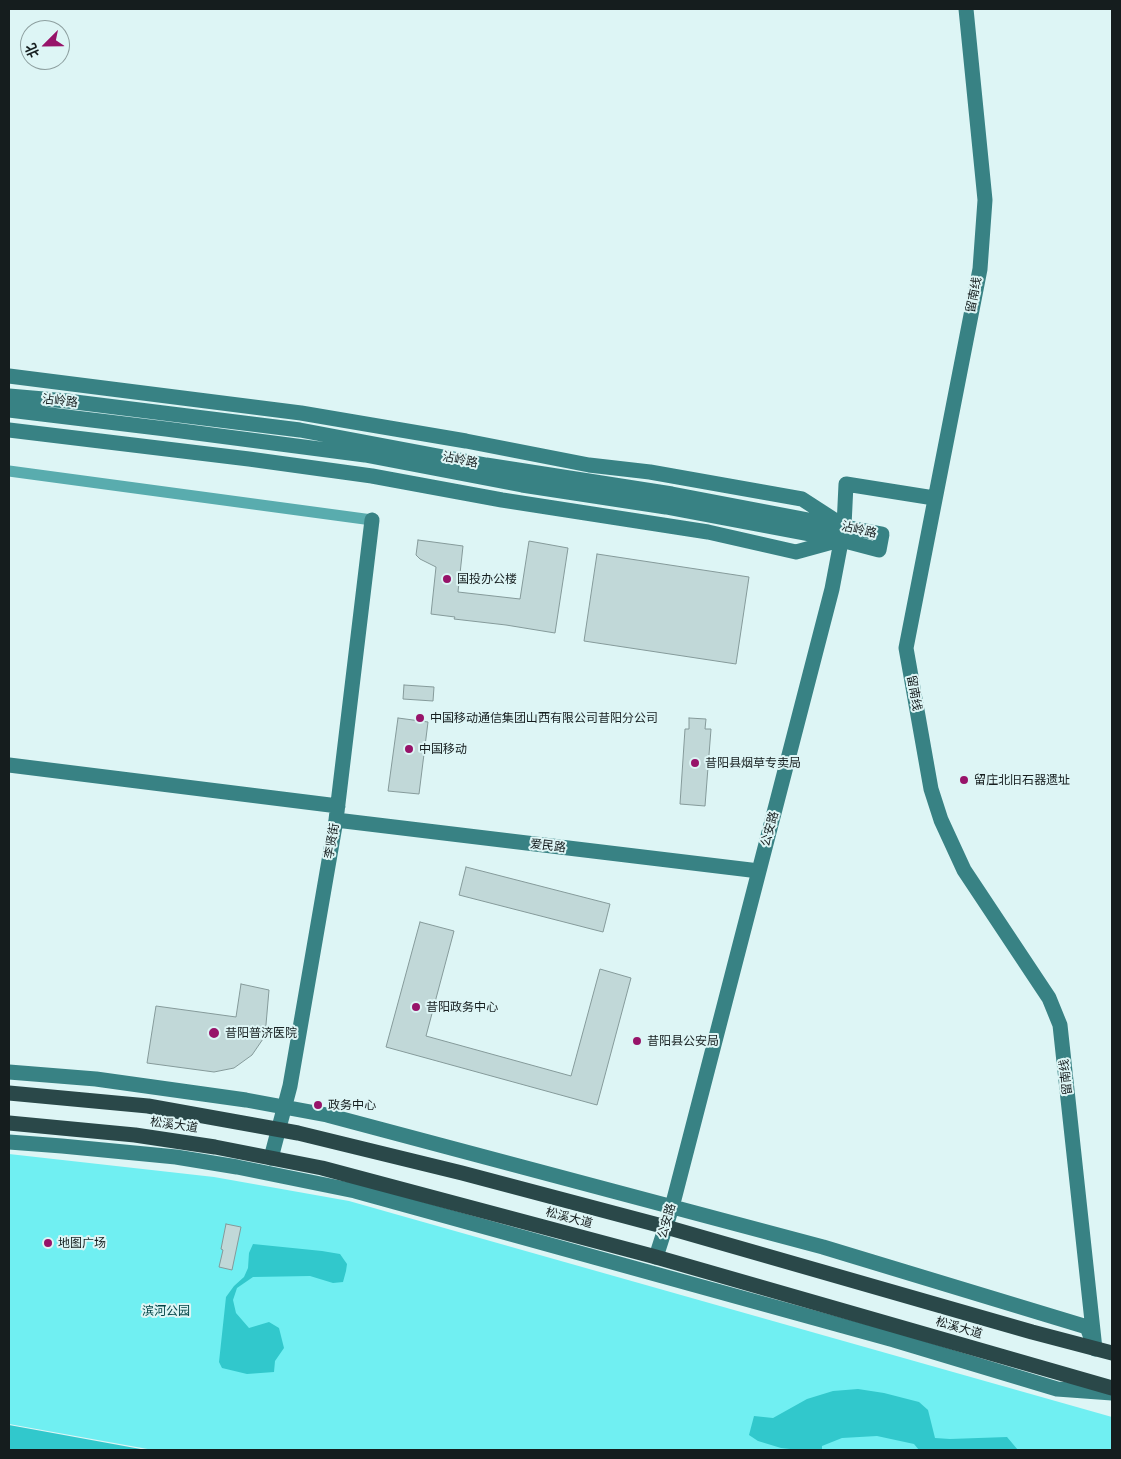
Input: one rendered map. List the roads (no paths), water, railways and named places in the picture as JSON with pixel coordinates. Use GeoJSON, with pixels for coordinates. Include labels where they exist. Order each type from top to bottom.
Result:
{"type":"FeatureCollection","features":[{"type":"Feature","properties":{"kind":"highway","name":"松溪大道"},"geometry":{"type":"LineString","coordinates":[[9,1093],[148,1106],[278,1130],[462,1173],[666,1227],[1112,1353]]}},
{"type":"Feature","properties":{"kind":"highway","name":"松溪大道"},"geometry":{"type":"LineString","coordinates":[[9,1123],[135,1135],[215,1147],[322,1168],[656,1257],[1112,1388]]}},
{"type":"Feature","properties":{"kind":"street","name":"留南线"},"geometry":{"type":"LineString","coordinates":[[966,9],[985,200],[980,269],[906,648],[931,789],[941,820],[964,870],[1049,998],[1060,1026],[1095,1349]]}},
{"type":"Feature","properties":{"kind":"street"},"geometry":{"type":"LineString","coordinates":[[9,376],[301,413],[466,441],[589,465],[669,476],[802,500],[843,533],[796,552],[708,532],[502,500],[372,476],[9,430]]}},
{"type":"Feature","properties":{"kind":"street","name":"沾岭路"},"geometry":{"type":"LineString","coordinates":[[9,396],[67,401],[300,430],[486,465],[672,494],[843,533]]}},
{"type":"Feature","properties":{"kind":"street","name":"沾岭路"},"geometry":{"type":"LineString","coordinates":[[9,410],[365,455],[522,485],[843,533]]}},
{"type":"Feature","properties":{"kind":"street"},"geometry":{"type":"LineString","coordinates":[[9,471],[372,520]]}},
{"type":"Feature","properties":{"kind":"street","name":"公安路"},"geometry":{"type":"LineString","coordinates":[[656,1257],[672,1207],[832,589],[843,533],[846,484],[934,498]]}},
{"type":"Feature","properties":{"kind":"street","name":"李贤街"},"geometry":{"type":"LineString","coordinates":[[271,1158],[290,1086],[337,813],[372,520]]}},
{"type":"Feature","properties":{"kind":"street","name":"爱民路"},"geometry":{"type":"LineString","coordinates":[[9,765],[337,813],[759,871]]}},
{"type":"Feature","properties":{"kind":"street"},"geometry":{"type":"LineString","coordinates":[[9,1072],[96,1079],[199,1093],[327,1115],[823,1247],[1087,1327],[1095,1349],[1112,1344]]}},
{"type":"Feature","properties":{"kind":"street"},"geometry":{"type":"LineString","coordinates":[[9,1142],[176,1157],[237,1167],[355,1191],[894,1340],[1057,1389],[1112,1393]]}},
{"type":"Feature","properties":{"kind":"place","name":"国投办公楼"},"geometry":{"type":"Point","coordinates":[447,579]}},
{"type":"Feature","properties":{"kind":"place","name":"中国移动通信集团山西有限公司昔阳分公司"},"geometry":{"type":"Point","coordinates":[420,718]}},
{"type":"Feature","properties":{"kind":"place","name":"中国移动"},"geometry":{"type":"Point","coordinates":[409,749]}},
{"type":"Feature","properties":{"kind":"place","name":"昔阳县烟草专卖局"},"geometry":{"type":"Point","coordinates":[695,763]}},
{"type":"Feature","properties":{"kind":"place","name":"留庄北旧石器遗址"},"geometry":{"type":"Point","coordinates":[964,780]}},
{"type":"Feature","properties":{"kind":"place","name":"昔阳政务中心"},"geometry":{"type":"Point","coordinates":[416,1007]}},
{"type":"Feature","properties":{"kind":"place","name":"昔阳普济医院"},"geometry":{"type":"Point","coordinates":[214,1033]}},
{"type":"Feature","properties":{"kind":"place","name":"昔阳县公安局"},"geometry":{"type":"Point","coordinates":[637,1041]}},
{"type":"Feature","properties":{"kind":"place","name":"政务中心"},"geometry":{"type":"Point","coordinates":[318,1105]}},
{"type":"Feature","properties":{"kind":"place","name":"地图广场"},"geometry":{"type":"Point","coordinates":[48,1243]}},
{"type":"Feature","properties":{"kind":"park label","name":"滨河公园"},"geometry":{"type":"Point","coordinates":[166,1311]}}]}
